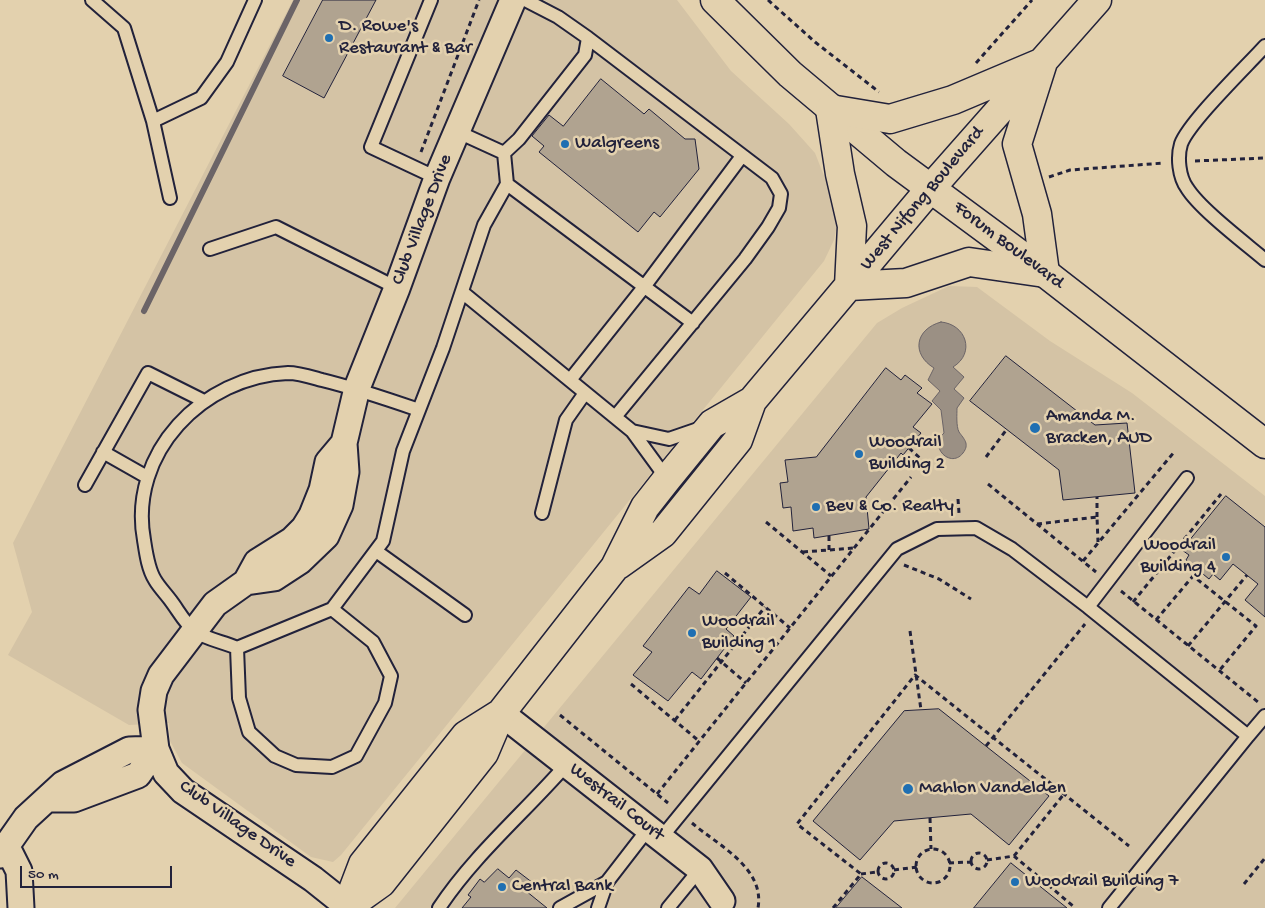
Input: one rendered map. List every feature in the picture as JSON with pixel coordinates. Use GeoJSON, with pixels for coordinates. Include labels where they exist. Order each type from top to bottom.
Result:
{"type":"FeatureCollection","features":[{"type":"Feature","properties":{"kind":"main road","name":"Forum Boulevard"},"geometry":{"type":"LineString","coordinates":[[715,0],[790,74],[830,109],[930,188],[1046,273],[1265,444]]}},
{"type":"Feature","properties":{"kind":"main road","name":"West Nifong Boulevard"},"geometry":{"type":"LineString","coordinates":[[346,907],[363,864],[466,735],[501,713],[616,567],[645,507],[712,424],[752,401],[930,188],[1097,0]]}},
{"type":"Feature","properties":{"kind":"main road"},"geometry":{"type":"LineString","coordinates":[[1043,62],[1017,144],[1037,214],[1046,273],[969,262],[906,283],[850,286],[852,226],[840,174],[830,109],[890,119],[953,100],[1043,62]]}},
{"type":"Feature","properties":{"kind":"main road","name":"West Nifong Boulevard"},"geometry":{"type":"LineString","coordinates":[[616,567],[663,533],[738,440],[752,401]]}},
{"type":"Feature","properties":{"kind":"street","name":"Club Village Drive"},"geometry":{"type":"LineString","coordinates":[[346,907],[313,879],[183,791],[166,773],[156,750],[151,710],[154,691],[161,675],[215,604],[246,582],[274,578],[300,561],[326,536],[340,505],[346,472],[344,443],[357,388],[367,357],[397,288],[438,178],[512,0]]}},
{"type":"Feature","properties":{"kind":"street","name":"Westrail Court"},"geometry":{"type":"LineString","coordinates":[[501,713],[700,869],[722,904]]}},
{"type":"Feature","properties":{"kind":"street"},"geometry":{"type":"LineString","coordinates":[[21,908],[19,871],[3,850],[26,818],[64,784],[128,750],[156,750]]}},
{"type":"Feature","properties":{"kind":"lane"},"geometry":{"type":"LineString","coordinates":[[92,0],[124,28],[154,121],[170,198]]}},
{"type":"Feature","properties":{"kind":"lane"},"geometry":{"type":"LineString","coordinates":[[154,121],[201,98],[227,62],[255,0]]}},
{"type":"Feature","properties":{"kind":"lane"},"geometry":{"type":"LineString","coordinates":[[431,0],[371,147],[438,178]]}},
{"type":"Feature","properties":{"kind":"lane"},"geometry":{"type":"LineString","coordinates":[[525,0],[558,17],[588,38],[772,178],[781,194],[779,208],[745,259],[614,417]]}},
{"type":"Feature","properties":{"kind":"lane"},"geometry":{"type":"LineString","coordinates":[[504,153],[519,140],[585,54],[588,38]]}},
{"type":"Feature","properties":{"kind":"lane"},"geometry":{"type":"LineString","coordinates":[[1265,46],[1193,126],[1181,144],[1180,162],[1186,188],[1203,206],[1265,260]]}},
{"type":"Feature","properties":{"kind":"lane"},"geometry":{"type":"LineString","coordinates":[[458,132],[504,153]]}},
{"type":"Feature","properties":{"kind":"lane"},"geometry":{"type":"LineString","coordinates":[[419,410],[357,388],[290,373],[240,383],[204,401],[178,424],[161,449],[147,477],[142,497],[141,528],[146,556],[154,579],[194,631],[237,648],[332,609],[383,541],[404,451],[419,410],[462,292],[484,225],[507,184],[504,153]]}},
{"type":"Feature","properties":{"kind":"lane"},"geometry":{"type":"LineString","coordinates":[[570,380],[644,287],[742,156]]}},
{"type":"Feature","properties":{"kind":"lane"},"geometry":{"type":"LineString","coordinates":[[507,184],[692,323]]}},
{"type":"Feature","properties":{"kind":"lane"},"geometry":{"type":"LineString","coordinates":[[210,249],[276,227],[397,288]]}},
{"type":"Feature","properties":{"kind":"lane"},"geometry":{"type":"LineString","coordinates":[[462,292],[632,430],[667,479]]}},
{"type":"Feature","properties":{"kind":"lane"},"geometry":{"type":"LineString","coordinates":[[85,485],[148,373],[204,401]]}},
{"type":"Feature","properties":{"kind":"lane"},"geometry":{"type":"LineString","coordinates":[[542,513],[566,420],[586,393]]}},
{"type":"Feature","properties":{"kind":"lane"},"geometry":{"type":"LineString","coordinates":[[632,430],[669,439],[712,424]]}},
{"type":"Feature","properties":{"kind":"lane"},"geometry":{"type":"LineString","coordinates":[[103,452],[147,477]]}},
{"type":"Feature","properties":{"kind":"lane"},"geometry":{"type":"LineString","coordinates":[[1091,610],[1108,581],[1187,478]]}},
{"type":"Feature","properties":{"kind":"lane"},"geometry":{"type":"LineString","coordinates":[[560,908],[607,882],[654,833],[897,549],[936,529],[976,528],[1012,549],[1248,736]]}},
{"type":"Feature","properties":{"kind":"lane"},"geometry":{"type":"LineString","coordinates":[[376,551],[465,615]]}},
{"type":"Feature","properties":{"kind":"lane"},"geometry":{"type":"LineString","coordinates":[[237,648],[239,698],[249,732],[275,756],[296,765],[332,766],[356,756],[385,703],[391,676],[373,642],[332,609]]}},
{"type":"Feature","properties":{"kind":"lane"},"geometry":{"type":"LineString","coordinates":[[1108,908],[1265,716]]}},
{"type":"Feature","properties":{"kind":"lane"},"geometry":{"type":"LineString","coordinates":[[439,908],[456,882],[522,814],[566,765]]}},
{"type":"Feature","properties":{"kind":"lane"},"geometry":{"type":"LineString","coordinates":[[668,908],[700,869]]}},
{"type":"Feature","properties":{"kind":"lane"},"geometry":{"type":"LineString","coordinates":[[598,908],[607,882]]}},
{"type":"Feature","properties":{"kind":"path"},"geometry":{"type":"LineString","coordinates":[[421,152],[479,0]]}},
{"type":"Feature","properties":{"kind":"path"},"geometry":{"type":"LineString","coordinates":[[768,0],[815,42],[885,98]]}},
{"type":"Feature","properties":{"kind":"path"},"geometry":{"type":"LineString","coordinates":[[974,66],[1032,0]]}},
{"type":"Feature","properties":{"kind":"path"},"geometry":{"type":"LineString","coordinates":[[1042,180],[1070,170],[1265,158]]}},
{"type":"Feature","properties":{"kind":"path"},"geometry":{"type":"LineString","coordinates":[[986,457],[1007,429]]}},
{"type":"Feature","properties":{"kind":"path"},"geometry":{"type":"LineString","coordinates":[[908,448],[922,460]]}},
{"type":"Feature","properties":{"kind":"path"},"geometry":{"type":"LineString","coordinates":[[1083,561],[1174,451]]}},
{"type":"Feature","properties":{"kind":"path"},"geometry":{"type":"LineString","coordinates":[[657,794],[911,477]]}},
{"type":"Feature","properties":{"kind":"path"},"geometry":{"type":"LineString","coordinates":[[988,484],[1265,708]]}},
{"type":"Feature","properties":{"kind":"path"},"geometry":{"type":"LineString","coordinates":[[1134,602],[1221,494]]}},
{"type":"Feature","properties":{"kind":"path"},"geometry":{"type":"LineString","coordinates":[[1097,497],[1098,543]]}},
{"type":"Feature","properties":{"kind":"path"},"geometry":{"type":"LineString","coordinates":[[1037,524],[1097,517]]}},
{"type":"Feature","properties":{"kind":"path"},"geometry":{"type":"LineString","coordinates":[[766,522],[831,576]]}},
{"type":"Feature","properties":{"kind":"path"},"geometry":{"type":"LineString","coordinates":[[829,536],[829,550]]}},
{"type":"Feature","properties":{"kind":"path"},"geometry":{"type":"LineString","coordinates":[[803,552],[854,548]]}},
{"type":"Feature","properties":{"kind":"path"},"geometry":{"type":"LineString","coordinates":[[894,554],[908,568],[940,579],[971,598]]}},
{"type":"Feature","properties":{"kind":"path"},"geometry":{"type":"LineString","coordinates":[[725,573],[790,628]]}},
{"type":"Feature","properties":{"kind":"path"},"geometry":{"type":"LineString","coordinates":[[1188,646],[1247,575]]}},
{"type":"Feature","properties":{"kind":"path"},"geometry":{"type":"LineString","coordinates":[[1156,620],[1193,576],[1225,601],[1256,626],[1220,671]]}},
{"type":"Feature","properties":{"kind":"path"},"geometry":{"type":"LineString","coordinates":[[675,720],[765,607]]}},
{"type":"Feature","properties":{"kind":"path"},"geometry":{"type":"LineString","coordinates":[[986,746],[1091,610]]}},
{"type":"Feature","properties":{"kind":"path"},"geometry":{"type":"LineString","coordinates":[[910,632],[921,710]]}},
{"type":"Feature","properties":{"kind":"path"},"geometry":{"type":"LineString","coordinates":[[717,658],[746,683]]}},
{"type":"Feature","properties":{"kind":"path"},"geometry":{"type":"LineString","coordinates":[[915,674],[1129,846]]}},
{"type":"Feature","properties":{"kind":"path"},"geometry":{"type":"LineString","coordinates":[[861,874],[796,824],[915,674]]}},
{"type":"Feature","properties":{"kind":"path"},"geometry":{"type":"LineString","coordinates":[[631,684],[699,741]]}},
{"type":"Feature","properties":{"kind":"path"},"geometry":{"type":"LineString","coordinates":[[987,860],[1014,856],[1064,794]]}},
{"type":"Feature","properties":{"kind":"path"},"geometry":{"type":"LineString","coordinates":[[930,818],[931,849]]}},
{"type":"Feature","properties":{"kind":"path"},"geometry":{"type":"LineString","coordinates":[[931,849],[944,853],[950,868],[945,878],[935,882],[921,877],[917,867],[919,856],[931,849]]}},
{"type":"Feature","properties":{"kind":"path"},"geometry":{"type":"LineString","coordinates":[[971,862],[972,857],[978,853],[985,856],[987,860]]}},
{"type":"Feature","properties":{"kind":"path"},"geometry":{"type":"LineString","coordinates":[[1014,856],[1073,906],[1071,908]]}},
{"type":"Feature","properties":{"kind":"path"},"geometry":{"type":"LineString","coordinates":[[1244,884],[1265,858]]}},
{"type":"Feature","properties":{"kind":"path"},"geometry":{"type":"LineString","coordinates":[[971,862],[976,868],[982,869],[987,860]]}},
{"type":"Feature","properties":{"kind":"path"},"geometry":{"type":"LineString","coordinates":[[949,863],[971,862]]}},
{"type":"Feature","properties":{"kind":"path"},"geometry":{"type":"LineString","coordinates":[[885,863],[892,865],[894,870],[892,875],[885,879],[878,872],[879,866],[885,863]]}},
{"type":"Feature","properties":{"kind":"path"},"geometry":{"type":"LineString","coordinates":[[894,870],[917,867]]}},
{"type":"Feature","properties":{"kind":"path"},"geometry":{"type":"LineString","coordinates":[[833,908],[861,874],[878,872]]}},
{"type":"Feature","properties":{"kind":"shaded area"},"geometry":{"type":"Polygon","coordinates":[[[293,0],[677,0],[731,71],[789,124],[815,153],[837,209],[837,225],[834,240],[824,261],[341,855],[333,862],[311,857],[182,763],[170,741],[169,723],[129,725],[8,655],[32,612],[13,543],[293,0]]]}},
{"type":"Feature","properties":{"kind":"shaded area"},"geometry":{"type":"Polygon","coordinates":[[[949,286],[977,287],[1050,341],[1132,393],[1265,496],[1265,908],[395,908],[877,323],[902,308],[949,286]]]}},
{"type":"Feature","properties":{"kind":"shaded area"},"geometry":{"type":"Polygon","coordinates":[[[941,322],[950,324],[962,333],[966,347],[960,361],[953,367],[964,377],[954,389],[964,398],[957,408],[957,420],[959,432],[966,442],[966,447],[963,453],[953,459],[947,457],[940,450],[940,439],[944,433],[941,410],[932,401],[940,391],[928,380],[934,368],[922,356],[919,349],[921,336],[932,325],[941,322]]]}},
{"type":"Feature","properties":{"kind":"building","name":"D. Rowe's Restaurant & Bar"},"geometry":{"type":"Polygon","coordinates":[[[323,0],[376,0],[324,98],[283,76],[323,0]]]}},
{"type":"Feature","properties":{"kind":"building"},"geometry":{"type":"Polygon","coordinates":[[[601,79],[644,114],[649,109],[685,139],[695,139],[699,169],[660,217],[654,212],[638,232],[539,152],[544,146],[532,136],[549,115],[563,126],[601,79]]]}},
{"type":"Feature","properties":{"kind":"building"},"geometry":{"type":"Polygon","coordinates":[[[1006,356],[1095,425],[1127,423],[1135,493],[1063,500],[1059,470],[970,401],[1006,356]]]}},
{"type":"Feature","properties":{"kind":"building","name":"Woodrail Building 2"},"geometry":{"type":"Polygon","coordinates":[[[886,368],[901,380],[905,375],[922,388],[917,393],[932,404],[913,427],[921,433],[903,455],[901,453],[866,497],[869,529],[814,538],[813,528],[793,531],[791,507],[783,508],[780,483],[788,482],[785,460],[816,457],[886,368]]]}},
{"type":"Feature","properties":{"kind":"building","name":"Woodrail Building 4"},"geometry":{"type":"Polygon","coordinates":[[[1226,496],[1265,527],[1265,617],[1245,600],[1258,584],[1233,564],[1220,580],[1213,574],[1209,579],[1186,560],[1189,555],[1182,550],[1226,496]]]}},
{"type":"Feature","properties":{"kind":"building","name":"Woodrail Building 1"},"geometry":{"type":"Polygon","coordinates":[[[717,571],[751,597],[726,629],[734,636],[701,679],[692,672],[668,701],[633,675],[652,652],[643,646],[689,587],[699,594],[717,571]]]}},
{"type":"Feature","properties":{"kind":"building"},"geometry":{"type":"Polygon","coordinates":[[[939,709],[1049,796],[1009,845],[971,814],[894,821],[860,860],[813,821],[904,711],[939,709]]]}},
{"type":"Feature","properties":{"kind":"building","name":"Woodrail Building 7"},"geometry":{"type":"Polygon","coordinates":[[[1011,863],[1067,908],[974,908],[1011,863]]]}},
{"type":"Feature","properties":{"kind":"building","name":"Central Bank"},"geometry":{"type":"Polygon","coordinates":[[[498,869],[509,878],[516,870],[533,883],[526,891],[547,908],[462,908],[471,897],[468,895],[480,879],[484,882],[498,869]]]}},
{"type":"Feature","properties":{"kind":"building"},"geometry":{"type":"Polygon","coordinates":[[[862,877],[902,908],[836,908],[862,877]]]}},
{"type":"Feature","properties":{"kind":"waterway"},"geometry":{"type":"LineString","coordinates":[[144,311],[297,0]]}},
{"type":"Feature","properties":{"kind":"place","name":"D. Rowe's Restaurant & Bar"},"geometry":{"type":"Point","coordinates":[329,38]}},
{"type":"Feature","properties":{"kind":"place","name":"Walgreens"},"geometry":{"type":"Point","coordinates":[565,144]}},
{"type":"Feature","properties":{"kind":"place","name":"Amanda M. Bracken, AUD"},"geometry":{"type":"Point","coordinates":[1035,428]}},
{"type":"Feature","properties":{"kind":"place","name":"Woodrail Building 2"},"geometry":{"type":"Point","coordinates":[859,454]}},
{"type":"Feature","properties":{"kind":"place","name":"Bev & Co. Realty"},"geometry":{"type":"Point","coordinates":[816,507]}},
{"type":"Feature","properties":{"kind":"place","name":"Woodrail Building 4"},"geometry":{"type":"Point","coordinates":[1226,557]}},
{"type":"Feature","properties":{"kind":"place","name":"Woodrail Building 1"},"geometry":{"type":"Point","coordinates":[692,633]}},
{"type":"Feature","properties":{"kind":"place","name":"Mahlon Vandelden"},"geometry":{"type":"Point","coordinates":[908,789]}},
{"type":"Feature","properties":{"kind":"place","name":"Woodrail Building 7"},"geometry":{"type":"Point","coordinates":[1015,882]}},
{"type":"Feature","properties":{"kind":"place","name":"Central Bank"},"geometry":{"type":"Point","coordinates":[502,887]}}]}
